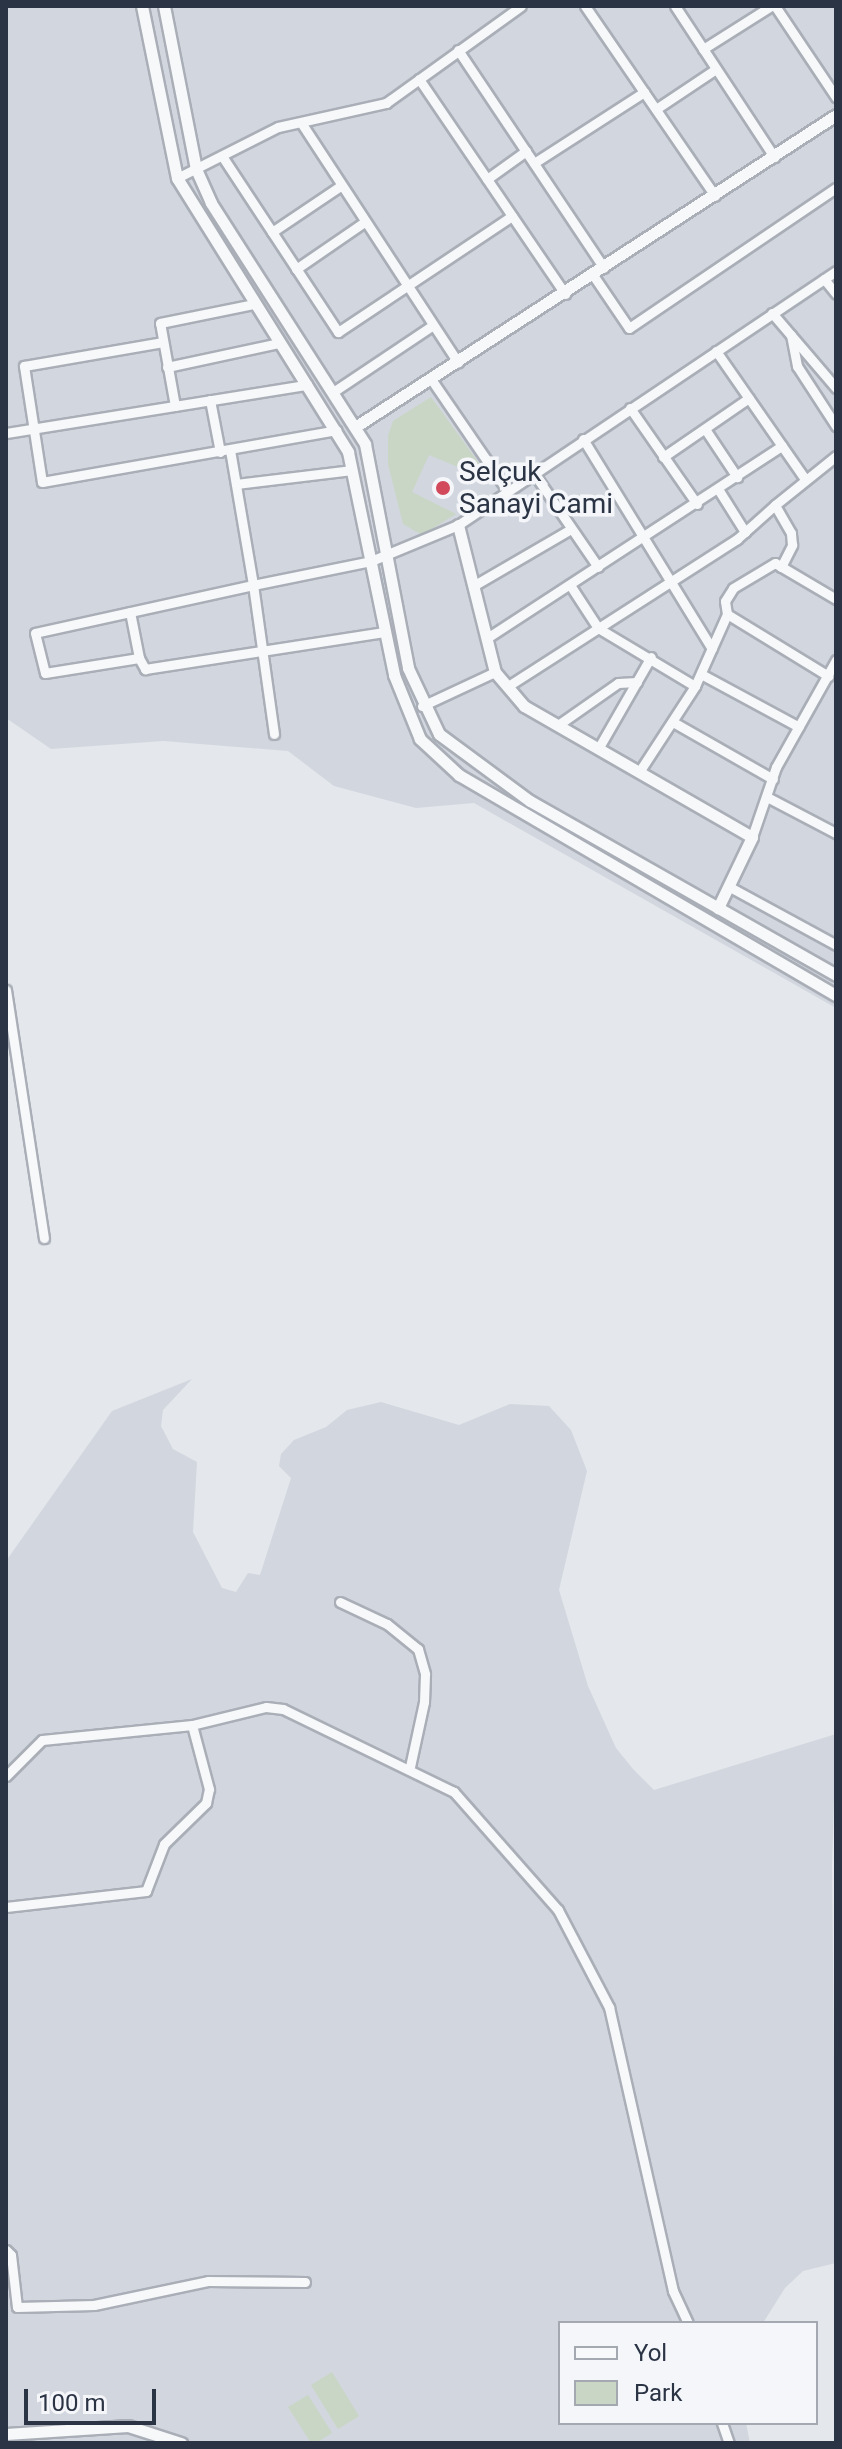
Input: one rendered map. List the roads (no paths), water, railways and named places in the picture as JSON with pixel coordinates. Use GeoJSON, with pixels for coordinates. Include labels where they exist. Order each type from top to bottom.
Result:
{"type":"FeatureCollection","features":[{"type":"Feature","properties":{"kind":"street"},"geometry":{"type":"LineString","coordinates":[[142,6],[177,178],[253,304],[336,430],[352,470],[400,699],[420,739],[437,758],[574,844],[836,995]]}},
{"type":"Feature","properties":{"kind":"street"},"geometry":{"type":"LineString","coordinates":[[164,6],[196,169],[211,203],[355,427],[372,461],[405,652],[422,706],[439,734],[471,761],[836,975]]}},
{"type":"Feature","properties":{"kind":"street"},"geometry":{"type":"LineString","coordinates":[[177,178],[278,127],[386,103],[521,6]]}},
{"type":"Feature","properties":{"kind":"street"},"geometry":{"type":"LineString","coordinates":[[585,6],[715,196]]}},
{"type":"Feature","properties":{"kind":"street"},"geometry":{"type":"LineString","coordinates":[[675,6],[774,157]]}},
{"type":"Feature","properties":{"kind":"street"},"geometry":{"type":"LineString","coordinates":[[703,49],[773,6],[836,97]]}},
{"type":"Feature","properties":{"kind":"street"},"geometry":{"type":"LineString","coordinates":[[458,50],[604,268]]}},
{"type":"Feature","properties":{"kind":"street"},"geometry":{"type":"LineString","coordinates":[[656,109],[716,69]]}},
{"type":"Feature","properties":{"kind":"street"},"geometry":{"type":"LineString","coordinates":[[419,79],[565,294]]}},
{"type":"Feature","properties":{"kind":"street"},"geometry":{"type":"LineString","coordinates":[[534,163],[644,92]]}},
{"type":"Feature","properties":{"kind":"street"},"geometry":{"type":"LineString","coordinates":[[355,427],[565,294],[836,115]]}},
{"type":"Feature","properties":{"kind":"street"},"geometry":{"type":"LineString","coordinates":[[302,124],[339,187],[458,362]]}},
{"type":"Feature","properties":{"kind":"street"},"geometry":{"type":"LineString","coordinates":[[487,179],[526,151]]}},
{"type":"Feature","properties":{"kind":"street"},"geometry":{"type":"LineString","coordinates":[[222,156],[338,332],[512,216]]}},
{"type":"Feature","properties":{"kind":"street"},"geometry":{"type":"LineString","coordinates":[[272,232],[339,187]]}},
{"type":"Feature","properties":{"kind":"street"},"geometry":{"type":"LineString","coordinates":[[593,275],[629,328],[836,188]]}},
{"type":"Feature","properties":{"kind":"street"},"geometry":{"type":"LineString","coordinates":[[296,269],[363,223]]}},
{"type":"Feature","properties":{"kind":"street"},"geometry":{"type":"LineString","coordinates":[[139,658],[45,673],[35,633],[371,561],[458,525],[836,271]]}},
{"type":"Feature","properties":{"kind":"street"},"geometry":{"type":"LineString","coordinates":[[824,279],[836,294]]}},
{"type":"Feature","properties":{"kind":"street"},"geometry":{"type":"LineString","coordinates":[[175,406],[160,323],[253,304]]}},
{"type":"Feature","properties":{"kind":"street"},"geometry":{"type":"LineString","coordinates":[[772,313],[836,388]]}},
{"type":"Feature","properties":{"kind":"street"},"geometry":{"type":"LineString","coordinates":[[333,392],[433,325]]}},
{"type":"Feature","properties":{"kind":"street"},"geometry":{"type":"LineString","coordinates":[[791,335],[797,366],[836,426]]}},
{"type":"Feature","properties":{"kind":"street"},"geometry":{"type":"LineString","coordinates":[[163,342],[24,366],[42,482],[336,430]]}},
{"type":"Feature","properties":{"kind":"street"},"geometry":{"type":"LineString","coordinates":[[167,367],[279,343]]}},
{"type":"Feature","properties":{"kind":"street"},"geometry":{"type":"LineString","coordinates":[[716,351],[805,479]]}},
{"type":"Feature","properties":{"kind":"street"},"geometry":{"type":"LineString","coordinates":[[431,379],[507,490]]}},
{"type":"Feature","properties":{"kind":"street"},"geometry":{"type":"LineString","coordinates":[[6,433],[307,385]]}},
{"type":"Feature","properties":{"kind":"street"},"geometry":{"type":"LineString","coordinates":[[663,457],[749,398]]}},
{"type":"Feature","properties":{"kind":"street"},"geometry":{"type":"LineString","coordinates":[[210,400],[236,484],[274,734]]}},
{"type":"Feature","properties":{"kind":"street"},"geometry":{"type":"LineString","coordinates":[[630,408],[697,504]]}},
{"type":"Feature","properties":{"kind":"street"},"geometry":{"type":"LineString","coordinates":[[705,429],[737,477]]}},
{"type":"Feature","properties":{"kind":"street"},"geometry":{"type":"LineString","coordinates":[[583,439],[712,649]]}},
{"type":"Feature","properties":{"kind":"street"},"geometry":{"type":"LineString","coordinates":[[487,638],[782,446]]}},
{"type":"Feature","properties":{"kind":"street"},"geometry":{"type":"LineString","coordinates":[[508,686],[745,532],[836,456]]}},
{"type":"Feature","properties":{"kind":"street"},"geometry":{"type":"LineString","coordinates":[[236,484],[352,470]]}},
{"type":"Feature","properties":{"kind":"street"},"geometry":{"type":"LineString","coordinates":[[533,472],[598,567]]}},
{"type":"Feature","properties":{"kind":"street"},"geometry":{"type":"LineString","coordinates":[[718,489],[745,532]]}},
{"type":"Feature","properties":{"kind":"street"},"geometry":{"type":"LineString","coordinates":[[775,505],[791,533],[792,545],[781,567]]}},
{"type":"Feature","properties":{"kind":"street"},"geometry":{"type":"LineString","coordinates":[[458,525],[495,672],[524,706],[752,837]]}},
{"type":"Feature","properties":{"kind":"street"},"geometry":{"type":"LineString","coordinates":[[473,586],[571,529]]}},
{"type":"Feature","properties":{"kind":"street"},"geometry":{"type":"LineString","coordinates":[[639,772],[695,686],[727,614],[725,601],[733,588],[775,563],[836,599]]}},
{"type":"Feature","properties":{"kind":"street"},"geometry":{"type":"LineString","coordinates":[[570,585],[598,628],[695,686]]}},
{"type":"Feature","properties":{"kind":"street"},"geometry":{"type":"LineString","coordinates":[[130,612],[139,658],[145,669],[384,632]]}},
{"type":"Feature","properties":{"kind":"street"},"geometry":{"type":"LineString","coordinates":[[727,614],[828,676]]}},
{"type":"Feature","properties":{"kind":"street"},"geometry":{"type":"LineString","coordinates":[[598,749],[651,657]]}},
{"type":"Feature","properties":{"kind":"street"},"geometry":{"type":"LineString","coordinates":[[718,908],[752,837],[773,779],[836,660]]}},
{"type":"Feature","properties":{"kind":"street"},"geometry":{"type":"LineString","coordinates":[[422,706],[495,672]]}},
{"type":"Feature","properties":{"kind":"street"},"geometry":{"type":"LineString","coordinates":[[701,674],[799,727]]}},
{"type":"Feature","properties":{"kind":"street"},"geometry":{"type":"LineString","coordinates":[[558,725],[618,683],[637,682]]}},
{"type":"Feature","properties":{"kind":"street"},"geometry":{"type":"LineString","coordinates":[[673,722],[773,779]]}},
{"type":"Feature","properties":{"kind":"street"},"geometry":{"type":"LineString","coordinates":[[767,797],[836,833]]}},
{"type":"Feature","properties":{"kind":"street"},"geometry":{"type":"LineString","coordinates":[[728,886],[836,945]]}},
{"type":"Feature","properties":{"kind":"street"},"geometry":{"type":"LineString","coordinates":[[6,990],[44,1238]]}},
{"type":"Feature","properties":{"kind":"street"},"geometry":{"type":"LineString","coordinates":[[340,1602],[387,1624],[418,1649],[425,1674],[424,1702],[410,1767]]}},
{"type":"Feature","properties":{"kind":"street"},"geometry":{"type":"LineString","coordinates":[[6,1776],[42,1740],[192,1725],[241,1709],[283,1709],[410,1767],[454,1792],[558,1910],[609,2007],[669,2279],[687,2321]]}},
{"type":"Feature","properties":{"kind":"street"},"geometry":{"type":"LineString","coordinates":[[6,1907],[146,1891],[164,1844],[206,1803],[209,1789],[192,1725]]}},
{"type":"Feature","properties":{"kind":"street"},"geometry":{"type":"LineString","coordinates":[[6,2250],[17,2307],[94,2305],[208,2281],[305,2282]]}},
{"type":"Feature","properties":{"kind":"street"},"geometry":{"type":"LineString","coordinates":[[6,2434],[128,2426],[147,2428],[181,2443]]}},
{"type":"Feature","properties":{"kind":"place","name":"Selçuk Sanayi Cami"},"geometry":{"type":"Point","coordinates":[443,488]}}]}
